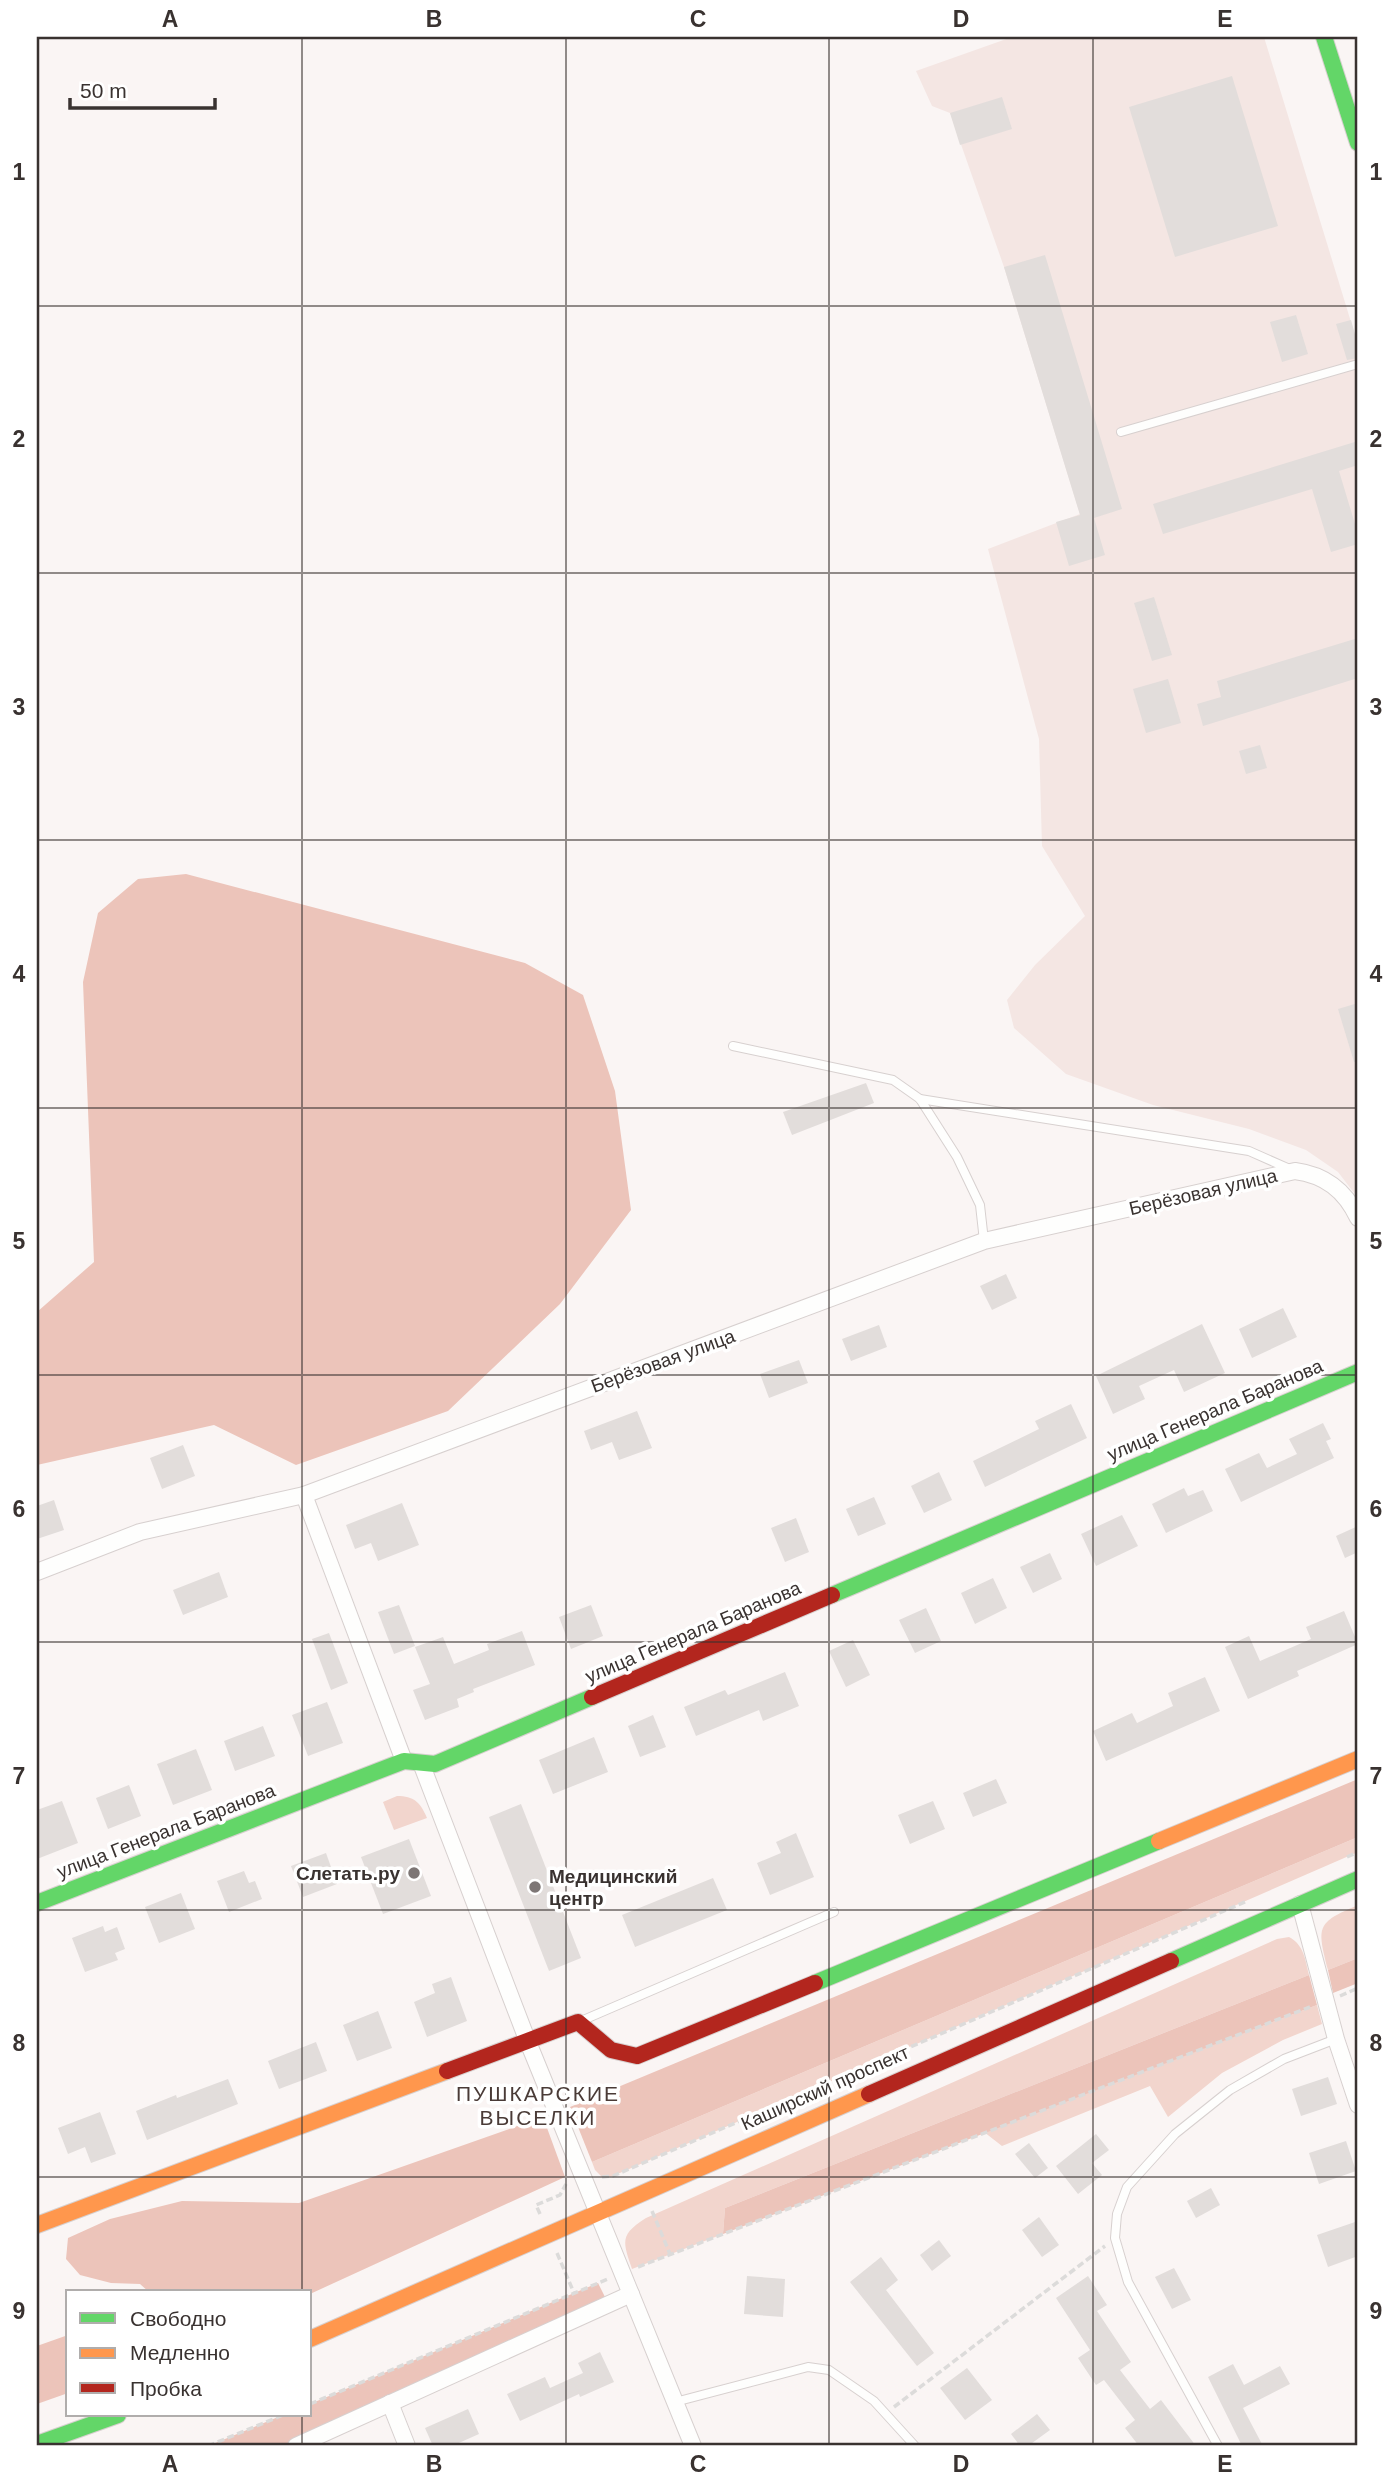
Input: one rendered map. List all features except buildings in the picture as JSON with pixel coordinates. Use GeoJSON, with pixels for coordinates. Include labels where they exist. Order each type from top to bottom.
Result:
{"type":"FeatureCollection","features":[{"type":"Feature","properties":{"kind":"street"},"geometry":{"type":"LineString","coordinates":[[1324,37],[1358,143]]}},
{"type":"Feature","properties":{"kind":"street"},"geometry":{"type":"LineString","coordinates":[[1295,1171],[1314,1174],[1332,1184],[1354,1209],[1358,1218]]}},
{"type":"Feature","properties":{"kind":"street","name":"Берёзовая улица"},"geometry":{"type":"LineString","coordinates":[[37,1572],[140,1532],[304,1496],[984,1241],[1295,1171]]}},
{"type":"Feature","properties":{"kind":"street","name":"улица Генерала Баранова"},"geometry":{"type":"LineString","coordinates":[[37,1903],[412,1762],[435,1764],[1358,1372]]}},
{"type":"Feature","properties":{"kind":"street"},"geometry":{"type":"LineString","coordinates":[[304,1496],[693,2446]]}},
{"type":"Feature","properties":{"kind":"street"},"geometry":{"type":"LineString","coordinates":[[37,2225],[578,2022],[611,2050],[637,2056],[1358,1759]]}},
{"type":"Feature","properties":{"kind":"street","name":"Каширский проспект"},"geometry":{"type":"LineString","coordinates":[[312,2338],[1358,1879]]}},
{"type":"Feature","properties":{"kind":"street"},"geometry":{"type":"LineString","coordinates":[[1300,1904],[1325,2001],[1358,2105]]}},
{"type":"Feature","properties":{"kind":"street"},"geometry":{"type":"LineString","coordinates":[[296,2446],[631,2294]]}},
{"type":"Feature","properties":{"kind":"street"},"geometry":{"type":"LineString","coordinates":[[390,2403],[407,2446]]}},
{"type":"Feature","properties":{"kind":"street"},"geometry":{"type":"LineString","coordinates":[[37,2444],[115,2416]]}},
{"type":"Feature","properties":{"kind":"lane"},"geometry":{"type":"LineString","coordinates":[[1121,432],[1358,364]]}},
{"type":"Feature","properties":{"kind":"lane"},"geometry":{"type":"LineString","coordinates":[[733,1046],[893,1080],[920,1099],[957,1157],[980,1205],[984,1241]]}},
{"type":"Feature","properties":{"kind":"lane"},"geometry":{"type":"LineString","coordinates":[[920,1099],[1249,1151],[1295,1171]]}},
{"type":"Feature","properties":{"kind":"lane"},"geometry":{"type":"LineString","coordinates":[[578,2022],[834,1912]]}},
{"type":"Feature","properties":{"kind":"lane"},"geometry":{"type":"LineString","coordinates":[[1218,2446],[1128,2282],[1115,2238],[1117,2214],[1127,2187],[1175,2134],[1230,2090],[1284,2059],[1336,2039]]}},
{"type":"Feature","properties":{"kind":"lane"},"geometry":{"type":"LineString","coordinates":[[675,2402],[808,2367],[829,2370],[874,2401],[915,2446]]}},
{"type":"Feature","properties":{"kind":"path"},"geometry":{"type":"LineString","coordinates":[[312,2403],[623,2273],[1358,1988]]}},
{"type":"Feature","properties":{"kind":"path"},"geometry":{"type":"LineString","coordinates":[[885,2414],[1115,2238]]}},
{"type":"Feature","properties":{"kind":"path"},"geometry":{"type":"LineString","coordinates":[[208,2446],[281,2416]]}},
{"type":"Feature","properties":{"kind":"shaded area"},"geometry":{"type":"Polygon","coordinates":[[[1012,37],[1264,37],[1358,345],[1358,1198],[1338,1172],[1306,1150],[1249,1129],[1153,1105],[1066,1074],[1014,1028],[1007,1000],[1035,965],[1085,916],[1042,846],[1039,739],[988,549],[1080,514],[1004,267],[950,113],[932,106],[916,71],[1012,37]]]}},
{"type":"Feature","properties":{"kind":"shaded area"},"geometry":{"type":"Polygon","coordinates":[[[186,874],[525,963],[583,995],[615,1091],[631,1210],[560,1304],[448,1411],[296,1465],[214,1425],[37,1465],[37,1312],[94,1262],[83,982],[98,913],[138,879],[186,874]]]}},
{"type":"Feature","properties":{"kind":"shaded area"},"geometry":{"type":"Polygon","coordinates":[[[1358,1779],[1358,1837],[592,2162],[570,2107],[1358,1779]]]}},
{"type":"Feature","properties":{"kind":"shaded area"},"geometry":{"type":"Polygon","coordinates":[[[397,1796],[416,1801],[427,1818],[394,1830],[383,1802],[397,1796]]]}},
{"type":"Feature","properties":{"kind":"shaded area"},"geometry":{"type":"Polygon","coordinates":[[[1358,1837],[1358,1852],[613,2176],[602,2177],[595,2170],[592,2162],[1358,1837]]]}},
{"type":"Feature","properties":{"kind":"shaded area"},"geometry":{"type":"Polygon","coordinates":[[[1358,1905],[1358,1958],[1328,1970],[1322,1944],[1323,1928],[1334,1917],[1358,1905]]]}},
{"type":"Feature","properties":{"kind":"shaded area"},"geometry":{"type":"Polygon","coordinates":[[[1289,1937],[1301,1948],[1309,1975],[725,2208],[723,2234],[632,2269],[625,2245],[627,2234],[646,2218],[1277,1939],[1289,1937]]]}},
{"type":"Feature","properties":{"kind":"shaded area"},"geometry":{"type":"Polygon","coordinates":[[[1358,1958],[1358,1983],[1333,1993],[1328,1970],[1358,1958]]]}},
{"type":"Feature","properties":{"kind":"shaded area"},"geometry":{"type":"Polygon","coordinates":[[[1309,1975],[1317,2005],[723,2234],[725,2208],[1309,1975]]]}},
{"type":"Feature","properties":{"kind":"shaded area"},"geometry":{"type":"Polygon","coordinates":[[[1317,2005],[1322,2024],[1283,2040],[1222,2073],[1168,2117],[1150,2086],[1002,2146],[984,2132],[1317,2005]]]}},
{"type":"Feature","properties":{"kind":"shaded area"},"geometry":{"type":"Polygon","coordinates":[[[543,2117],[565,2177],[312,2293],[312,2290],[147,2290],[140,2284],[111,2283],[80,2275],[66,2259],[68,2238],[110,2219],[182,2201],[299,2203],[543,2117]]]}},
{"type":"Feature","properties":{"kind":"shaded area"},"geometry":{"type":"Polygon","coordinates":[[[598,2283],[608,2303],[296,2446],[208,2446],[281,2416],[312,2416],[312,2403],[598,2283]]]}},
{"type":"Feature","properties":{"kind":"shaded area"},"geometry":{"type":"Polygon","coordinates":[[[66,2336],[66,2394],[37,2404],[37,2346],[66,2336]]]}},
{"type":"Feature","properties":{"kind":"traffic: fast"},"geometry":{"type":"LineString","coordinates":[[1324,37],[1358,143]]}},
{"type":"Feature","properties":{"kind":"traffic: fast"},"geometry":{"type":"LineString","coordinates":[[832,1595],[1358,1372]]}},
{"type":"Feature","properties":{"kind":"traffic: fast"},"geometry":{"type":"LineString","coordinates":[[37,1903],[404,1761],[435,1764],[592,1697]]}},
{"type":"Feature","properties":{"kind":"traffic: fast"},"geometry":{"type":"LineString","coordinates":[[815,1983],[1159,1841]]}},
{"type":"Feature","properties":{"kind":"traffic: fast"},"geometry":{"type":"LineString","coordinates":[[1171,1961],[1358,1879]]}},
{"type":"Feature","properties":{"kind":"traffic: fast"},"geometry":{"type":"LineString","coordinates":[[37,2444],[115,2416]]}},
{"type":"Feature","properties":{"kind":"traffic: slow"},"geometry":{"type":"LineString","coordinates":[[1159,1841],[1358,1759]]}},
{"type":"Feature","properties":{"kind":"traffic: slow"},"geometry":{"type":"LineString","coordinates":[[37,2225],[447,2071]]}},
{"type":"Feature","properties":{"kind":"traffic: slow"},"geometry":{"type":"LineString","coordinates":[[312,2338],[869,2094]]}},
{"type":"Feature","properties":{"kind":"traffic: jam"},"geometry":{"type":"LineString","coordinates":[[592,1697],[832,1595]]}},
{"type":"Feature","properties":{"kind":"traffic: jam"},"geometry":{"type":"LineString","coordinates":[[869,2094],[1171,1961]]}},
{"type":"Feature","properties":{"kind":"traffic: jam"},"geometry":{"type":"LineString","coordinates":[[447,2071],[578,2022],[611,2050],[637,2056],[815,1983]]}},
{"type":"Feature","properties":{"kind":"place","name":"Слетать.ру"},"geometry":{"type":"Point","coordinates":[414,1873]}},
{"type":"Feature","properties":{"kind":"place","name":"Медицинский центр"},"geometry":{"type":"Point","coordinates":[535,1887]}},
{"type":"Feature","properties":{"kind":"district","name":"ПУШКАРСКИЕ ВЫСЕЛКИ"},"geometry":{"type":"Point","coordinates":[538,2105]}}]}
